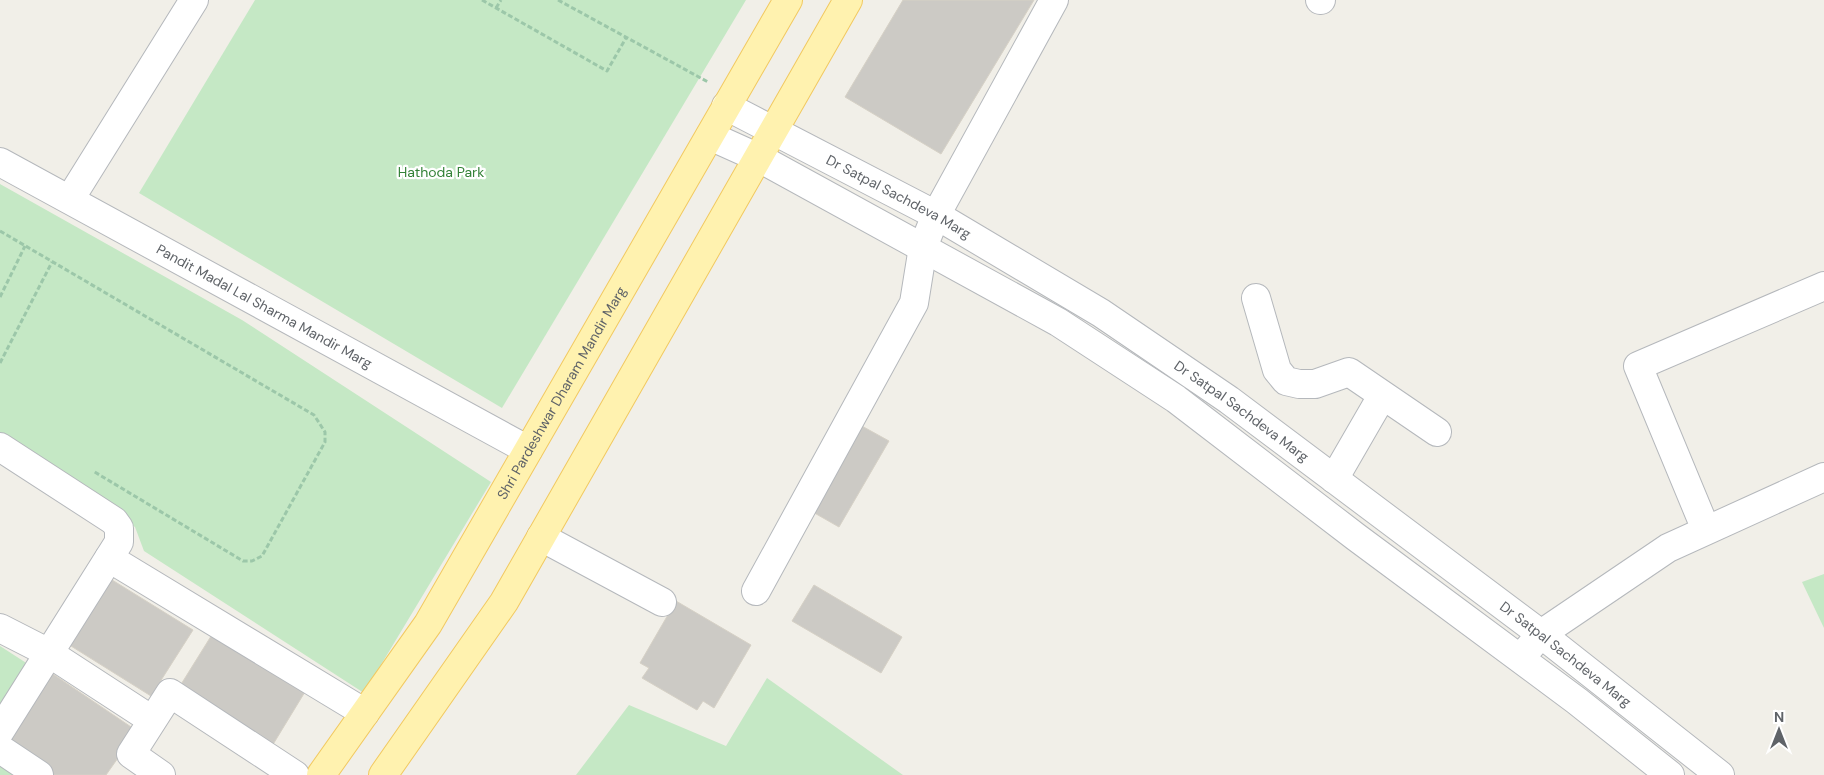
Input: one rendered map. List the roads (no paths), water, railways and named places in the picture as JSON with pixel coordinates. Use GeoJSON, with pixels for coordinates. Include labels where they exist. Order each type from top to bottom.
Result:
{"type":"FeatureCollection","features":[{"type":"Feature","properties":{"kind":"main road","name":"Shri Pardeshwar Dharam Mandir Marg"},"geometry":{"type":"LineString","coordinates":[[321,775],[428,624],[788,0]]}},
{"type":"Feature","properties":{"kind":"main road"},"geometry":{"type":"LineString","coordinates":[[383,775],[504,602],[848,0]]}},
{"type":"Feature","properties":{"kind":"street"},"geometry":{"type":"LineString","coordinates":[[70,199],[194,0]]}},
{"type":"Feature","properties":{"kind":"street"},"geometry":{"type":"LineString","coordinates":[[756,591],[914,303],[923,247],[936,215],[1054,0]]}},
{"type":"Feature","properties":{"kind":"street","name":"Dr Satpal Sachdeva Marg"},"geometry":{"type":"LineString","coordinates":[[729,101],[774,129],[936,215],[1100,313],[1229,400],[1541,634],[1720,775]]}},
{"type":"Feature","properties":{"kind":"street"},"geometry":{"type":"LineString","coordinates":[[710,136],[759,158],[1058,322],[1176,399],[1356,538],[1520,658],[1670,775]]}},
{"type":"Feature","properties":{"kind":"street","name":"Pandit Madal Lal Sharma Mandir Marg"},"geometry":{"type":"LineString","coordinates":[[0,162],[528,450]]}},
{"type":"Feature","properties":{"kind":"street"},"geometry":{"type":"LineString","coordinates":[[1706,530],[1638,366],[1824,286]]}},
{"type":"Feature","properties":{"kind":"street"},"geometry":{"type":"LineString","coordinates":[[1256,298],[1277,370],[1286,381],[1299,384],[1315,384],[1349,372],[1437,432]]}},
{"type":"Feature","properties":{"kind":"street"},"geometry":{"type":"LineString","coordinates":[[1334,479],[1382,396]]}},
{"type":"Feature","properties":{"kind":"street"},"geometry":{"type":"LineString","coordinates":[[0,447],[114,521],[119,528],[119,542],[0,731]]}},
{"type":"Feature","properties":{"kind":"street"},"geometry":{"type":"LineString","coordinates":[[1520,658],[1541,634],[1668,548],[1824,477]]}},
{"type":"Feature","properties":{"kind":"street"},"geometry":{"type":"LineString","coordinates":[[542,536],[662,602]]}},
{"type":"Feature","properties":{"kind":"street"},"geometry":{"type":"LineString","coordinates":[[109,558],[365,713]]}},
{"type":"Feature","properties":{"kind":"street"},"geometry":{"type":"LineString","coordinates":[[0,628],[49,653],[152,720]]}},
{"type":"Feature","properties":{"kind":"street"},"geometry":{"type":"LineString","coordinates":[[161,775],[131,754],[170,693],[294,775]]}},
{"type":"Feature","properties":{"kind":"street"},"geometry":{"type":"LineString","coordinates":[[0,749],[39,775]]}},
{"type":"Feature","properties":{"kind":"park label","name":"Hathoda Park"},"geometry":{"type":"Point","coordinates":[441,172]}}]}
